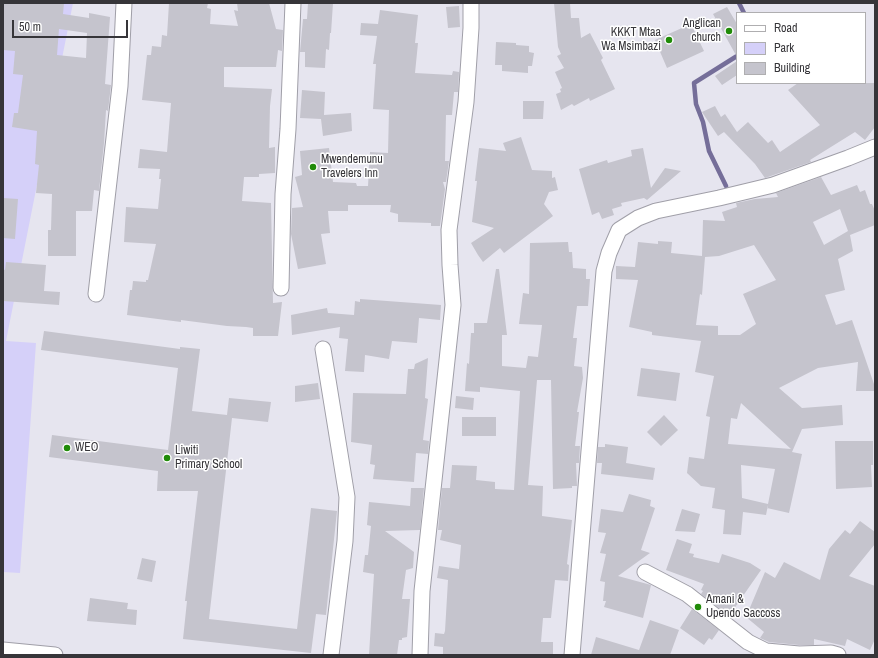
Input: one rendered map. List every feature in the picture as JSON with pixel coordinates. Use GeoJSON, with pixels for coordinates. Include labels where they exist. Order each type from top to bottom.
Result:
{"type":"FeatureCollection","features":[{"type":"Feature","properties":{"kind":"street"},"geometry":{"type":"LineString","coordinates":[[96,294],[120,86],[124,3]]}},
{"type":"Feature","properties":{"kind":"street"},"geometry":{"type":"LineString","coordinates":[[281,288],[283,194],[288,129],[293,3]]}},
{"type":"Feature","properties":{"kind":"street"},"geometry":{"type":"LineString","coordinates":[[420,655],[422,591],[453,305],[449,230],[466,102],[471,28],[470,3]]}},
{"type":"Feature","properties":{"kind":"street"},"geometry":{"type":"LineString","coordinates":[[572,655],[604,270],[609,253],[619,230],[638,218],[656,211],[773,185],[875,148]]}},
{"type":"Feature","properties":{"kind":"street"},"geometry":{"type":"LineString","coordinates":[[323,349],[346,497],[345,540],[332,655]]}},
{"type":"Feature","properties":{"kind":"street"},"geometry":{"type":"LineString","coordinates":[[645,572],[687,594],[748,642],[766,651],[799,654],[831,653],[838,655]]}},
{"type":"Feature","properties":{"kind":"street"},"geometry":{"type":"LineString","coordinates":[[3,650],[55,655]]}},
{"type":"Feature","properties":{"kind":"green space"},"geometry":{"type":"Polygon","coordinates":[[[3,3],[73,3],[6,341],[36,343],[20,573],[3,572],[3,3]]]}},
{"type":"Feature","properties":{"kind":"building"},"geometry":{"type":"Polygon","coordinates":[[[3,3],[64,3],[63,14],[89,18],[89,13],[110,17],[105,84],[111,85],[108,111],[106,110],[99,191],[94,190],[92,211],[76,211],[76,256],[48,256],[48,230],[51,230],[52,194],[36,193],[39,165],[35,164],[37,131],[12,127],[14,113],[18,113],[23,75],[13,74],[15,51],[3,50],[3,3]],[[59,29],[57,55],[86,58],[87,33],[59,29]]]}},
{"type":"Feature","properties":{"kind":"building"},"geometry":{"type":"Polygon","coordinates":[[[169,3],[208,3],[207,8],[211,9],[210,24],[238,26],[234,10],[238,11],[237,3],[269,3],[276,29],[283,30],[282,51],[278,50],[276,67],[224,67],[224,87],[272,89],[269,148],[275,147],[275,173],[259,174],[259,177],[244,177],[242,201],[271,203],[273,303],[282,302],[278,336],[253,336],[253,328],[246,327],[181,320],[181,322],[127,315],[130,290],[132,290],[133,281],[146,282],[146,280],[148,280],[156,244],[124,242],[126,207],[158,209],[161,179],[159,179],[160,169],[138,168],[140,149],[167,152],[171,103],[142,100],[147,55],[151,55],[152,46],[161,47],[162,35],[167,36],[169,3]]]}},
{"type":"Feature","properties":{"kind":"building"},"geometry":{"type":"Polygon","coordinates":[[[308,3],[333,3],[329,50],[326,49],[325,68],[305,67],[305,52],[300,52],[303,19],[307,19],[308,3]]]}},
{"type":"Feature","properties":{"kind":"building"},"geometry":{"type":"Polygon","coordinates":[[[554,3],[570,3],[571,18],[579,18],[581,38],[590,33],[603,58],[601,60],[615,89],[590,101],[589,98],[574,106],[572,104],[561,110],[556,94],[561,92],[560,89],[562,88],[555,72],[564,68],[557,56],[561,54],[558,47],[554,3]]]}},
{"type":"Feature","properties":{"kind":"building"},"geometry":{"type":"Polygon","coordinates":[[[459,6],[460,27],[448,28],[446,7],[459,6]]]}},
{"type":"Feature","properties":{"kind":"building","name":"Anglican church"},"geometry":{"type":"Polygon","coordinates":[[[727,7],[736,22],[736,55],[713,14],[727,7]]]}},
{"type":"Feature","properties":{"kind":"building"},"geometry":{"type":"Polygon","coordinates":[[[380,10],[418,15],[415,43],[418,43],[415,73],[452,75],[453,71],[459,72],[458,92],[454,92],[452,115],[446,115],[445,161],[449,161],[446,182],[443,182],[445,189],[440,226],[431,226],[431,223],[398,222],[398,214],[390,212],[391,205],[348,205],[348,211],[328,211],[330,233],[321,234],[326,264],[298,269],[291,234],[292,208],[303,207],[295,177],[302,175],[300,151],[329,148],[333,182],[356,183],[357,186],[368,186],[370,152],[388,153],[389,110],[373,109],[376,64],[373,64],[377,36],[360,35],[361,23],[378,24],[380,10]]]}},
{"type":"Feature","properties":{"kind":"building"},"geometry":{"type":"Polygon","coordinates":[[[691,24],[704,51],[667,68],[655,40],[691,24]]]}},
{"type":"Feature","properties":{"kind":"building"},"geometry":{"type":"Polygon","coordinates":[[[496,42],[516,43],[516,45],[529,46],[529,52],[534,53],[532,66],[528,66],[528,73],[502,71],[502,65],[495,65],[496,42]]]}},
{"type":"Feature","properties":{"kind":"building"},"geometry":{"type":"Polygon","coordinates":[[[736,62],[736,76],[722,85],[715,76],[736,62]]]}},
{"type":"Feature","properties":{"kind":"building"},"geometry":{"type":"Polygon","coordinates":[[[875,83],[875,127],[865,140],[855,132],[810,160],[811,162],[765,178],[755,164],[724,132],[718,136],[702,112],[715,106],[721,117],[725,114],[737,132],[748,122],[768,143],[772,140],[780,152],[820,125],[788,90],[797,84],[875,83]]]}},
{"type":"Feature","properties":{"kind":"building"},"geometry":{"type":"Polygon","coordinates":[[[302,90],[325,92],[324,115],[351,113],[352,131],[323,136],[321,119],[300,118],[302,90]]]}},
{"type":"Feature","properties":{"kind":"building"},"geometry":{"type":"Polygon","coordinates":[[[523,101],[544,101],[543,119],[523,119],[523,101]]]}},
{"type":"Feature","properties":{"kind":"building"},"geometry":{"type":"Polygon","coordinates":[[[521,137],[532,170],[552,171],[552,178],[555,177],[558,190],[549,192],[544,204],[553,216],[504,253],[500,248],[483,262],[471,243],[494,228],[472,222],[479,148],[506,151],[503,143],[521,137]]]}},
{"type":"Feature","properties":{"kind":"building"},"geometry":{"type":"Polygon","coordinates":[[[643,148],[651,188],[665,168],[681,171],[647,200],[644,198],[621,203],[622,206],[612,209],[614,215],[602,219],[599,212],[592,215],[579,169],[607,160],[608,163],[632,156],[631,150],[643,148]]]}},
{"type":"Feature","properties":{"kind":"building"},"geometry":{"type":"Polygon","coordinates":[[[821,177],[831,195],[857,185],[860,192],[865,190],[870,204],[872,204],[875,211],[875,225],[850,235],[853,251],[838,259],[845,290],[825,295],[836,325],[852,320],[875,387],[875,391],[856,391],[858,362],[818,368],[779,388],[802,408],[842,405],[843,425],[802,429],[792,452],[802,454],[789,513],[767,508],[766,515],[743,512],[741,535],[723,534],[725,510],[712,508],[715,488],[701,486],[687,473],[689,457],[704,459],[710,417],[706,416],[714,376],[695,372],[701,341],[652,335],[652,332],[629,327],[638,280],[616,279],[616,266],[635,267],[638,242],[658,244],[658,241],[672,242],[671,253],[702,256],[703,220],[725,221],[722,212],[737,207],[736,203],[755,199],[778,197],[776,193],[821,177]],[[840,209],[813,222],[824,245],[848,231],[840,209]],[[754,245],[719,256],[705,257],[702,295],[700,294],[696,325],[718,326],[718,335],[740,335],[756,324],[743,294],[776,280],[754,245]],[[741,403],[737,419],[731,418],[728,444],[791,449],[741,403]],[[741,465],[742,498],[768,504],[775,469],[741,465]]]}},
{"type":"Feature","properties":{"kind":"building"},"geometry":{"type":"Polygon","coordinates":[[[3,198],[18,199],[15,239],[3,238],[3,198]]]}},
{"type":"Feature","properties":{"kind":"building"},"geometry":{"type":"Polygon","coordinates":[[[568,242],[569,252],[572,252],[573,268],[586,269],[586,279],[590,279],[588,306],[577,306],[573,338],[577,338],[574,366],[582,367],[583,378],[577,412],[579,412],[575,446],[580,446],[579,463],[576,463],[577,486],[572,486],[572,488],[553,489],[551,380],[537,380],[528,485],[543,486],[542,516],[572,520],[567,564],[569,565],[568,581],[555,580],[551,618],[543,618],[541,642],[553,642],[553,655],[443,655],[443,647],[434,646],[435,633],[444,634],[445,631],[448,580],[437,578],[439,566],[459,569],[461,545],[440,540],[442,530],[438,530],[442,488],[450,488],[452,465],[477,466],[476,480],[495,482],[495,489],[514,490],[520,391],[480,387],[480,392],[465,391],[467,363],[469,364],[471,333],[474,333],[474,323],[487,323],[496,269],[499,269],[507,335],[502,335],[502,366],[526,368],[528,356],[538,357],[542,325],[519,324],[523,293],[529,294],[530,243],[568,242]]]}},
{"type":"Feature","properties":{"kind":"building"},"geometry":{"type":"Polygon","coordinates":[[[6,262],[46,265],[44,291],[60,292],[59,305],[3,301],[3,269],[5,270],[6,262]]]}},
{"type":"Feature","properties":{"kind":"building"},"geometry":{"type":"Polygon","coordinates":[[[360,299],[441,305],[440,320],[419,318],[417,343],[392,341],[389,359],[365,355],[364,372],[345,371],[348,339],[339,338],[340,327],[292,335],[291,315],[327,308],[328,313],[354,315],[355,301],[360,302],[360,299]]]}},
{"type":"Feature","properties":{"kind":"building"},"geometry":{"type":"Polygon","coordinates":[[[44,331],[180,349],[180,347],[200,349],[192,411],[227,415],[229,398],[271,402],[268,422],[232,418],[209,619],[297,629],[311,508],[337,511],[326,615],[316,614],[311,653],[183,639],[187,601],[185,601],[198,491],[157,491],[158,471],[49,457],[52,435],[168,450],[178,368],[41,350],[44,331]]]}},
{"type":"Feature","properties":{"kind":"building"},"geometry":{"type":"Polygon","coordinates":[[[428,358],[425,398],[428,399],[423,440],[429,441],[428,454],[416,453],[414,482],[373,479],[375,465],[370,464],[372,445],[351,442],[353,393],[406,394],[408,369],[414,369],[415,364],[428,358]]]}},
{"type":"Feature","properties":{"kind":"building"},"geometry":{"type":"Polygon","coordinates":[[[641,368],[680,373],[676,401],[637,396],[641,368]]]}},
{"type":"Feature","properties":{"kind":"building"},"geometry":{"type":"Polygon","coordinates":[[[318,383],[320,399],[295,402],[295,386],[318,383]]]}},
{"type":"Feature","properties":{"kind":"building"},"geometry":{"type":"Polygon","coordinates":[[[456,396],[474,398],[473,410],[455,408],[456,396]]]}},
{"type":"Feature","properties":{"kind":"building"},"geometry":{"type":"Polygon","coordinates":[[[664,415],[678,430],[661,446],[647,432],[664,415]]]}},
{"type":"Feature","properties":{"kind":"building"},"geometry":{"type":"Polygon","coordinates":[[[462,417],[496,417],[496,436],[462,436],[462,417]]]}},
{"type":"Feature","properties":{"kind":"building"},"geometry":{"type":"Polygon","coordinates":[[[835,441],[873,441],[873,465],[871,465],[872,487],[836,489],[835,441]]]}},
{"type":"Feature","properties":{"kind":"building"},"geometry":{"type":"Polygon","coordinates":[[[605,444],[628,447],[626,463],[655,468],[653,480],[601,474],[602,463],[597,463],[598,447],[605,447],[605,444]]]}},
{"type":"Feature","properties":{"kind":"building"},"geometry":{"type":"Polygon","coordinates":[[[411,488],[424,488],[420,530],[385,531],[414,552],[413,568],[406,570],[402,599],[410,599],[407,637],[399,640],[397,655],[369,655],[374,574],[363,572],[365,555],[368,555],[371,526],[367,525],[369,502],[410,506],[411,488]]]}},
{"type":"Feature","properties":{"kind":"building"},"geometry":{"type":"Polygon","coordinates":[[[629,494],[651,500],[650,506],[655,508],[641,550],[650,553],[618,576],[651,585],[643,618],[604,607],[606,601],[603,601],[605,582],[600,581],[606,554],[600,553],[606,533],[598,532],[601,509],[623,512],[629,494]]]}},
{"type":"Feature","properties":{"kind":"building"},"geometry":{"type":"Polygon","coordinates":[[[682,509],[700,514],[695,532],[675,531],[682,509]]]}},
{"type":"Feature","properties":{"kind":"building"},"geometry":{"type":"Polygon","coordinates":[[[860,521],[875,532],[875,544],[849,576],[875,586],[875,639],[870,650],[847,639],[845,646],[814,639],[814,645],[799,645],[769,642],[760,638],[764,632],[746,617],[765,572],[775,578],[784,562],[820,580],[829,549],[845,530],[850,534],[860,521]]]}},
{"type":"Feature","properties":{"kind":"building"},"geometry":{"type":"Polygon","coordinates":[[[677,539],[692,544],[689,553],[694,554],[693,557],[719,563],[722,554],[750,563],[761,570],[729,616],[701,594],[704,584],[666,570],[677,539]]]}},
{"type":"Feature","properties":{"kind":"building"},"geometry":{"type":"Polygon","coordinates":[[[142,558],[156,561],[152,582],[137,579],[142,558]]]}},
{"type":"Feature","properties":{"kind":"building"},"geometry":{"type":"Polygon","coordinates":[[[90,598],[128,603],[127,609],[137,610],[136,625],[87,621],[90,598]]]}},
{"type":"Feature","properties":{"kind":"building"},"geometry":{"type":"Polygon","coordinates":[[[692,609],[719,630],[712,640],[709,638],[704,645],[680,628],[692,609]]]}},
{"type":"Feature","properties":{"kind":"building"},"geometry":{"type":"Polygon","coordinates":[[[650,620],[679,630],[670,655],[591,655],[596,637],[639,650],[650,620]]]}},
{"type":"Feature","properties":{"kind":"waterway"},"geometry":{"type":"LineString","coordinates":[[739,3],[744,12]]}},
{"type":"Feature","properties":{"kind":"waterway"},"geometry":{"type":"LineString","coordinates":[[726,186],[709,151],[703,122],[696,104],[694,83],[736,57]]}},
{"type":"Feature","properties":{"kind":"place","name":"Anglican church"},"geometry":{"type":"Point","coordinates":[729,31]}},
{"type":"Feature","properties":{"kind":"place","name":"KKKT Mtaa Wa Msimbazi"},"geometry":{"type":"Point","coordinates":[669,40]}},
{"type":"Feature","properties":{"kind":"place","name":"Mwendemunu Travelers Inn"},"geometry":{"type":"Point","coordinates":[313,167]}},
{"type":"Feature","properties":{"kind":"place","name":"WEO"},"geometry":{"type":"Point","coordinates":[67,448]}},
{"type":"Feature","properties":{"kind":"place","name":"Liwiti Primary School"},"geometry":{"type":"Point","coordinates":[167,458]}},
{"type":"Feature","properties":{"kind":"place","name":"Amani & Upendo Saccoss"},"geometry":{"type":"Point","coordinates":[698,607]}}]}
